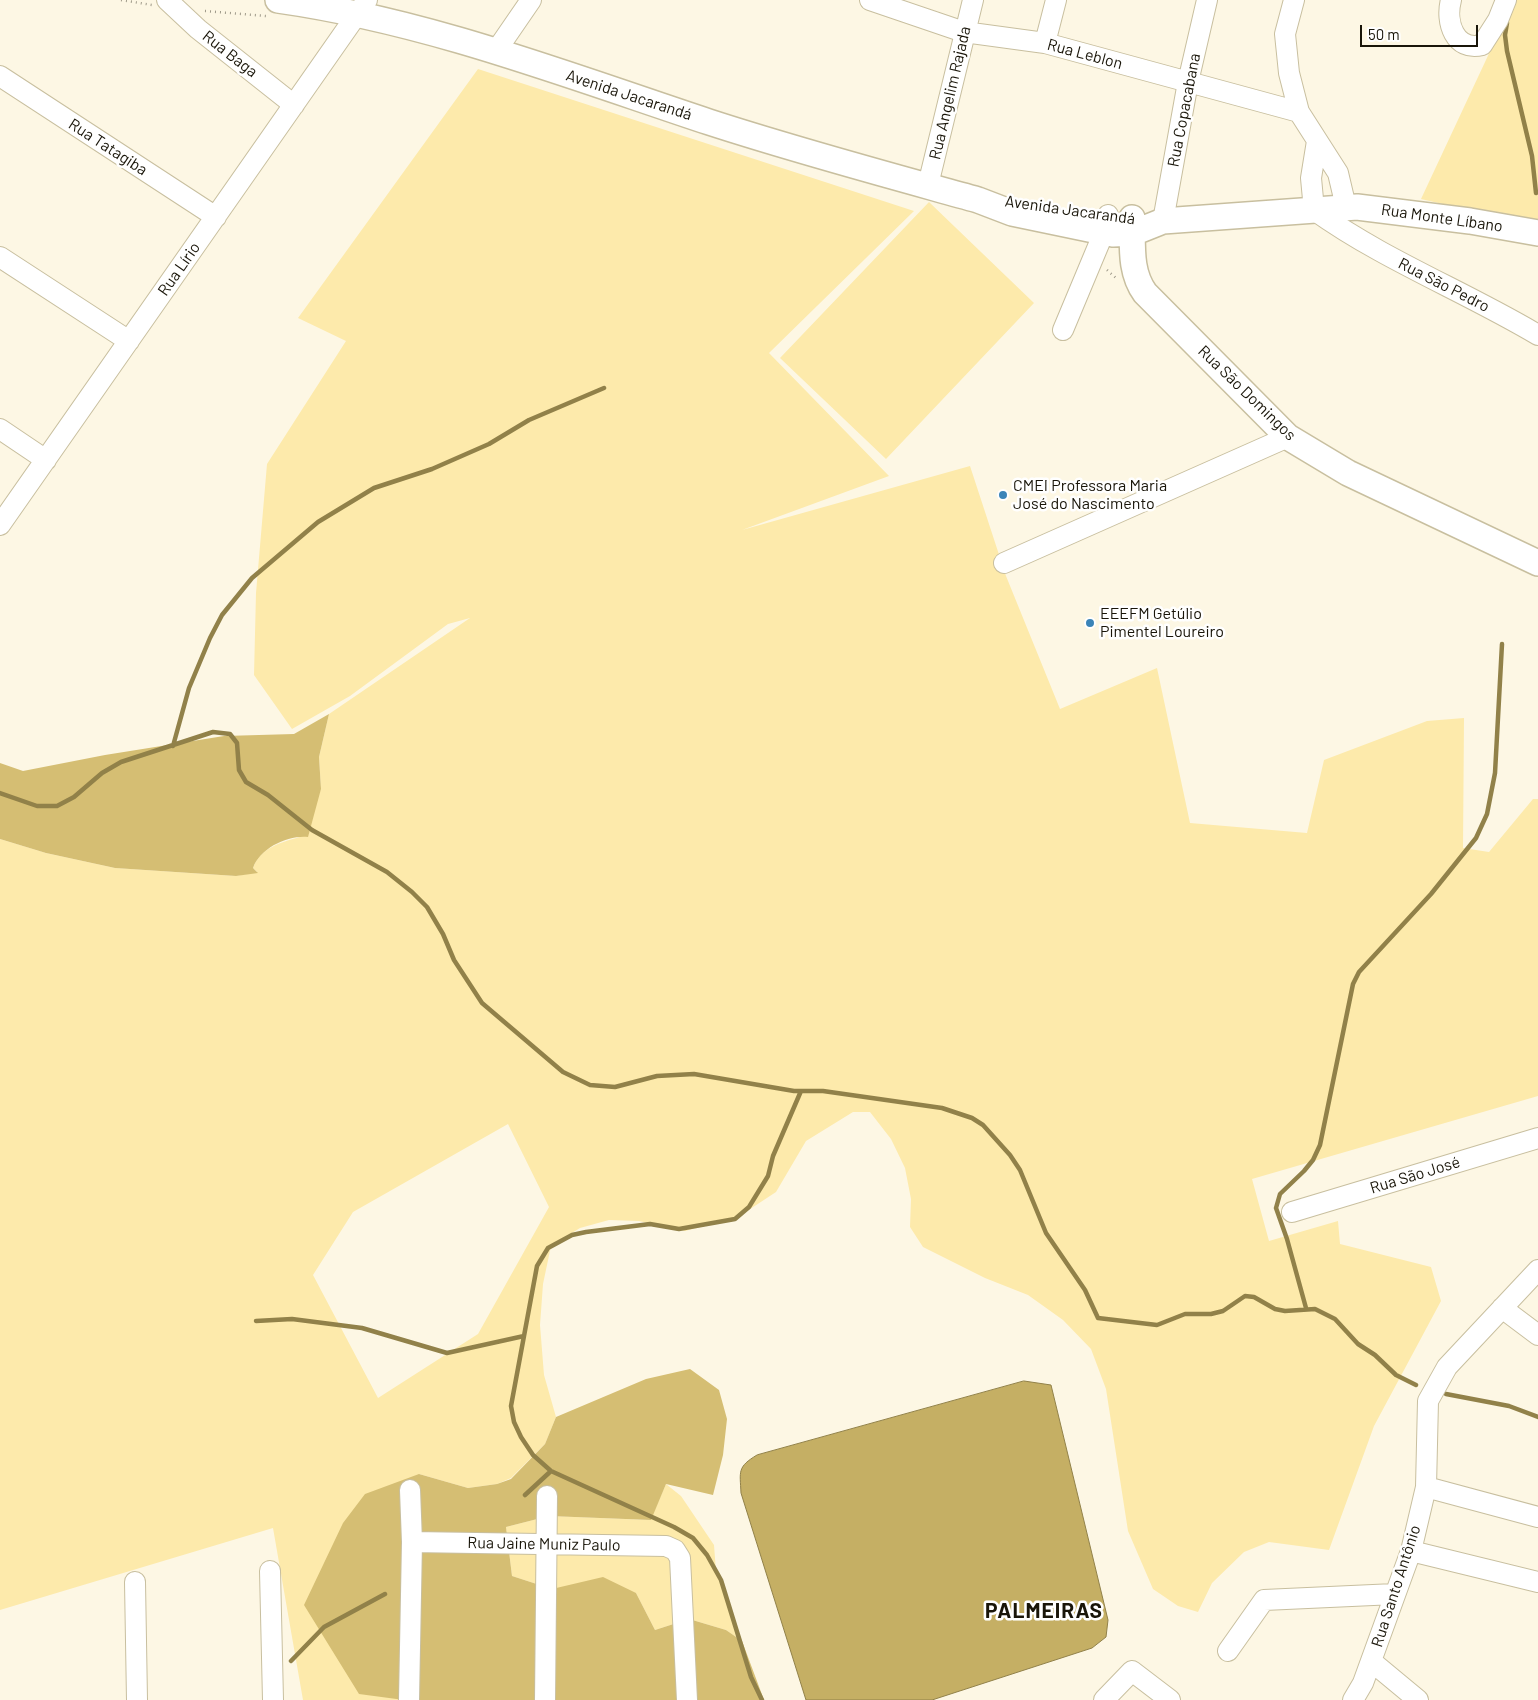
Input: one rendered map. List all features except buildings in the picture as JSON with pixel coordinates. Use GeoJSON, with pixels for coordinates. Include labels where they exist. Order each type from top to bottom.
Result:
{"type":"FeatureCollection","features":[{"type":"Feature","properties":{"kind":"main road","name":"Avenida Jacarandá"},"geometry":{"type":"LineString","coordinates":[[285,5],[362,7],[712,123],[928,185],[978,200],[1012,213],[1119,225],[1314,210]]}},
{"type":"Feature","properties":{"kind":"main road","name":"Rua Monte Líbano"},"geometry":{"type":"LineString","coordinates":[[1314,210],[1352,207],[1470,221],[1538,232]]}},
{"type":"Feature","properties":{"kind":"main road","name":"Rua São Domingos"},"geometry":{"type":"LineString","coordinates":[[1119,225],[1132,256],[1137,282],[1145,293],[1288,437],[1348,473],[1538,563]]}},
{"type":"Feature","properties":{"kind":"street"},"geometry":{"type":"LineString","coordinates":[[496,52],[531,0]]}},
{"type":"Feature","properties":{"kind":"street","name":"Rua Leblon"},"geometry":{"type":"LineString","coordinates":[[870,0],[964,32],[1045,43],[1299,112]]}},
{"type":"Feature","properties":{"kind":"street","name":"Rua Angelim Rajada"},"geometry":{"type":"LineString","coordinates":[[928,185],[972,0]]}},
{"type":"Feature","properties":{"kind":"street"},"geometry":{"type":"LineString","coordinates":[[1045,43],[1056,0]]}},
{"type":"Feature","properties":{"kind":"street","name":"Rua Copacabana"},"geometry":{"type":"LineString","coordinates":[[1163,221],[1188,82],[1207,0]]}},
{"type":"Feature","properties":{"kind":"street"},"geometry":{"type":"LineString","coordinates":[[1294,0],[1285,34],[1289,73],[1299,112],[1338,174],[1352,207],[1348,224],[1349,236]]}},
{"type":"Feature","properties":{"kind":"street"},"geometry":{"type":"LineString","coordinates":[[1451,0],[1448,12],[1449,22],[1461,42],[1473,47],[1482,44],[1498,20],[1506,0]]}},
{"type":"Feature","properties":{"kind":"street","name":"Rua Baga"},"geometry":{"type":"LineString","coordinates":[[172,5],[198,29],[294,105]]}},
{"type":"Feature","properties":{"kind":"street","name":"Rua Lírio"},"geometry":{"type":"LineString","coordinates":[[0,525],[362,7]]}},
{"type":"Feature","properties":{"kind":"street","name":"Rua Tatagiba"},"geometry":{"type":"LineString","coordinates":[[0,76],[216,217]]}},
{"type":"Feature","properties":{"kind":"street"},"geometry":{"type":"LineString","coordinates":[[1314,210],[1311,178],[1317,141]]}},
{"type":"Feature","properties":{"kind":"street","name":"Rua São Pedro"},"geometry":{"type":"LineString","coordinates":[[1314,210],[1349,236],[1506,316],[1538,335]]}},
{"type":"Feature","properties":{"kind":"street"},"geometry":{"type":"LineString","coordinates":[[1063,330],[1119,225]]}},
{"type":"Feature","properties":{"kind":"street"},"geometry":{"type":"LineString","coordinates":[[0,257],[130,341]]}},
{"type":"Feature","properties":{"kind":"street"},"geometry":{"type":"LineString","coordinates":[[0,429],[46,460]]}},
{"type":"Feature","properties":{"kind":"street"},"geometry":{"type":"LineString","coordinates":[[1004,563],[1288,437]]}},
{"type":"Feature","properties":{"kind":"street","name":"Rua São José"},"geometry":{"type":"LineString","coordinates":[[1292,1212],[1538,1138]]}},
{"type":"Feature","properties":{"kind":"street","name":"Rua Santo Antônio"},"geometry":{"type":"LineString","coordinates":[[1353,1700],[1363,1683],[1372,1661],[1411,1550],[1426,1486],[1428,1401],[1447,1367],[1538,1270]]}},
{"type":"Feature","properties":{"kind":"street"},"geometry":{"type":"LineString","coordinates":[[1502,1308],[1538,1335]]}},
{"type":"Feature","properties":{"kind":"street"},"geometry":{"type":"LineString","coordinates":[[1426,1486],[1538,1518]]}},
{"type":"Feature","properties":{"kind":"street"},"geometry":{"type":"LineString","coordinates":[[409,1700],[412,1542],[410,1490]]}},
{"type":"Feature","properties":{"kind":"street"},"geometry":{"type":"LineString","coordinates":[[545,1700],[548,1496]]}},
{"type":"Feature","properties":{"kind":"street","name":"Rua Jaine Muniz Paulo"},"geometry":{"type":"LineString","coordinates":[[412,1542],[666,1546],[675,1550],[680,1558],[687,1700]]}},
{"type":"Feature","properties":{"kind":"street"},"geometry":{"type":"LineString","coordinates":[[1411,1550],[1538,1582]]}},
{"type":"Feature","properties":{"kind":"street"},"geometry":{"type":"LineString","coordinates":[[270,1571],[273,1700]]}},
{"type":"Feature","properties":{"kind":"street"},"geometry":{"type":"LineString","coordinates":[[135,1582],[137,1700]]}},
{"type":"Feature","properties":{"kind":"street"},"geometry":{"type":"LineString","coordinates":[[1228,1651],[1264,1600],[1395,1594]]}},
{"type":"Feature","properties":{"kind":"street"},"geometry":{"type":"LineString","coordinates":[[1372,1661],[1418,1700]]}},
{"type":"Feature","properties":{"kind":"street"},"geometry":{"type":"LineString","coordinates":[[1104,1700],[1132,1672],[1170,1700]]}},
{"type":"Feature","properties":{"kind":"path"},"geometry":{"type":"LineString","coordinates":[[121,0],[172,5],[285,5]]}},
{"type":"Feature","properties":{"kind":"path"},"geometry":{"type":"LineString","coordinates":[[1103,267],[1117,279]]}},
{"type":"Feature","properties":{"kind":"shaded area"},"geometry":{"type":"Polygon","coordinates":[[[1514,0],[1538,0],[1538,226],[1421,199],[1514,0]]]}},
{"type":"Feature","properties":{"kind":"shaded area"},"geometry":{"type":"Polygon","coordinates":[[[478,69],[914,211],[769,353],[889,476],[742,530],[970,466],[1006,576],[1060,709],[1157,668],[1190,823],[1307,833],[1324,760],[1427,721],[1464,718],[1463,848],[1489,852],[1533,799],[1538,799],[1538,1096],[1252,1179],[1269,1241],[1338,1221],[1340,1244],[1431,1267],[1441,1301],[1374,1426],[1329,1550],[1269,1542],[1244,1552],[1212,1583],[1198,1612],[1178,1606],[1153,1589],[1128,1531],[1106,1389],[1091,1349],[1063,1320],[1028,1295],[985,1278],[923,1247],[910,1227],[911,1199],[905,1168],[891,1139],[870,1112],[853,1112],[806,1141],[776,1192],[738,1217],[685,1231],[639,1221],[609,1220],[580,1228],[551,1246],[543,1284],[540,1325],[544,1375],[556,1417],[545,1444],[511,1478],[497,1484],[468,1488],[419,1474],[404,1700],[303,1700],[273,1528],[0,1610],[0,839],[46,853],[115,868],[236,876],[257,872],[253,868],[261,855],[272,847],[300,837],[321,789],[319,757],[329,714],[470,618],[448,624],[350,696],[292,729],[254,675],[256,593],[267,464],[346,341],[298,318],[478,69]],[[508,1124],[353,1212],[313,1275],[378,1398],[478,1334],[549,1207],[508,1124]]]}},
{"type":"Feature","properties":{"kind":"shaded area"},"geometry":{"type":"Polygon","coordinates":[[[929,202],[1034,303],[886,459],[780,358],[929,202]]]}},
{"type":"Feature","properties":{"kind":"shaded area"},"geometry":{"type":"Polygon","coordinates":[[[329,714],[319,757],[321,789],[308,837],[292,838],[268,849],[262,854],[253,868],[258,873],[236,876],[115,868],[46,853],[0,839],[0,763],[23,771],[105,755],[224,736],[294,734],[329,714]]]}},
{"type":"Feature","properties":{"kind":"shaded area"},"geometry":{"type":"Polygon","coordinates":[[[690,1369],[719,1390],[727,1419],[723,1455],[713,1495],[666,1484],[651,1520],[549,1516],[506,1527],[512,1576],[552,1589],[603,1577],[636,1593],[655,1630],[689,1619],[726,1630],[742,1641],[764,1700],[404,1700],[359,1694],[304,1605],[343,1523],[365,1494],[419,1474],[468,1488],[497,1484],[511,1479],[545,1444],[556,1417],[646,1379],[690,1369]]]}},
{"type":"Feature","properties":{"kind":"shaded area"},"geometry":{"type":"Polygon","coordinates":[[[1024,1381],[1051,1385],[1108,1620],[1106,1637],[1092,1648],[932,1700],[806,1700],[741,1493],[740,1474],[743,1466],[757,1455],[1024,1381]]]}},
{"type":"Feature","properties":{"kind":"shaded area"},"geometry":{"type":"Polygon","coordinates":[[[666,1484],[681,1496],[714,1545],[716,1571],[742,1641],[726,1630],[689,1619],[655,1630],[636,1593],[552,1589],[512,1576],[506,1527],[549,1516],[650,1520],[666,1484]]]}},
{"type":"Feature","properties":{"kind":"waterway"},"geometry":{"type":"LineString","coordinates":[[1507,23],[1505,35],[1507,51],[1532,156],[1536,193]]}},
{"type":"Feature","properties":{"kind":"waterway"},"geometry":{"type":"LineString","coordinates":[[173,746],[189,688],[222,615],[252,578],[318,522],[374,488],[432,469],[489,444],[529,420],[604,388]]}},
{"type":"Feature","properties":{"kind":"waterway"},"geometry":{"type":"LineString","coordinates":[[1306,1308],[1287,1239],[1276,1208],[1280,1194],[1313,1160],[1320,1145],[1353,984],[1359,972],[1431,894],[1476,838],[1487,814],[1495,773],[1502,644]]}},
{"type":"Feature","properties":{"kind":"waterway"},"geometry":{"type":"LineString","coordinates":[[0,793],[37,806],[57,806],[74,797],[102,773],[121,762],[213,732],[230,734],[237,743],[239,770],[246,782],[268,795],[312,830],[387,872],[412,892],[427,907],[443,934],[454,960],[482,1003],[563,1072],[590,1085],[615,1087],[657,1076],[694,1074],[794,1091],[823,1091],[942,1108],[972,1118],[983,1125],[1010,1155],[1020,1170],[1046,1233],[1085,1290],[1098,1318],[1157,1325],[1185,1314],[1211,1314],[1223,1311],[1245,1296],[1254,1297],[1275,1309],[1285,1311],[1315,1309],[1335,1319],[1358,1344],[1375,1355],[1396,1375],[1416,1385]]}},
{"type":"Feature","properties":{"kind":"waterway"},"geometry":{"type":"LineString","coordinates":[[762,1700],[751,1677],[721,1580],[707,1555],[693,1538],[674,1527],[551,1471],[533,1455],[521,1437],[514,1422],[511,1406],[537,1266],[548,1248],[572,1235],[586,1232],[650,1224],[679,1229],[735,1219],[749,1207],[768,1176],[773,1156],[801,1091]]}},
{"type":"Feature","properties":{"kind":"waterway"},"geometry":{"type":"LineString","coordinates":[[256,1321],[292,1319],[362,1328],[447,1353],[524,1336]]}},
{"type":"Feature","properties":{"kind":"waterway"},"geometry":{"type":"LineString","coordinates":[[1446,1394],[1509,1406],[1538,1417]]}},
{"type":"Feature","properties":{"kind":"waterway"},"geometry":{"type":"LineString","coordinates":[[525,1495],[551,1471]]}},
{"type":"Feature","properties":{"kind":"waterway"},"geometry":{"type":"LineString","coordinates":[[291,1661],[324,1627],[385,1594]]}},
{"type":"Feature","properties":{"kind":"place","name":"CMEI Professora Maria José do Nascimento"},"geometry":{"type":"Point","coordinates":[1003,495]}},
{"type":"Feature","properties":{"kind":"place","name":"EEEFM Getúlio Pimentel Loureiro"},"geometry":{"type":"Point","coordinates":[1090,623]}},
{"type":"Feature","properties":{"kind":"district","name":"PALMEIRAS"},"geometry":{"type":"Point","coordinates":[1044,1611]}}]}
